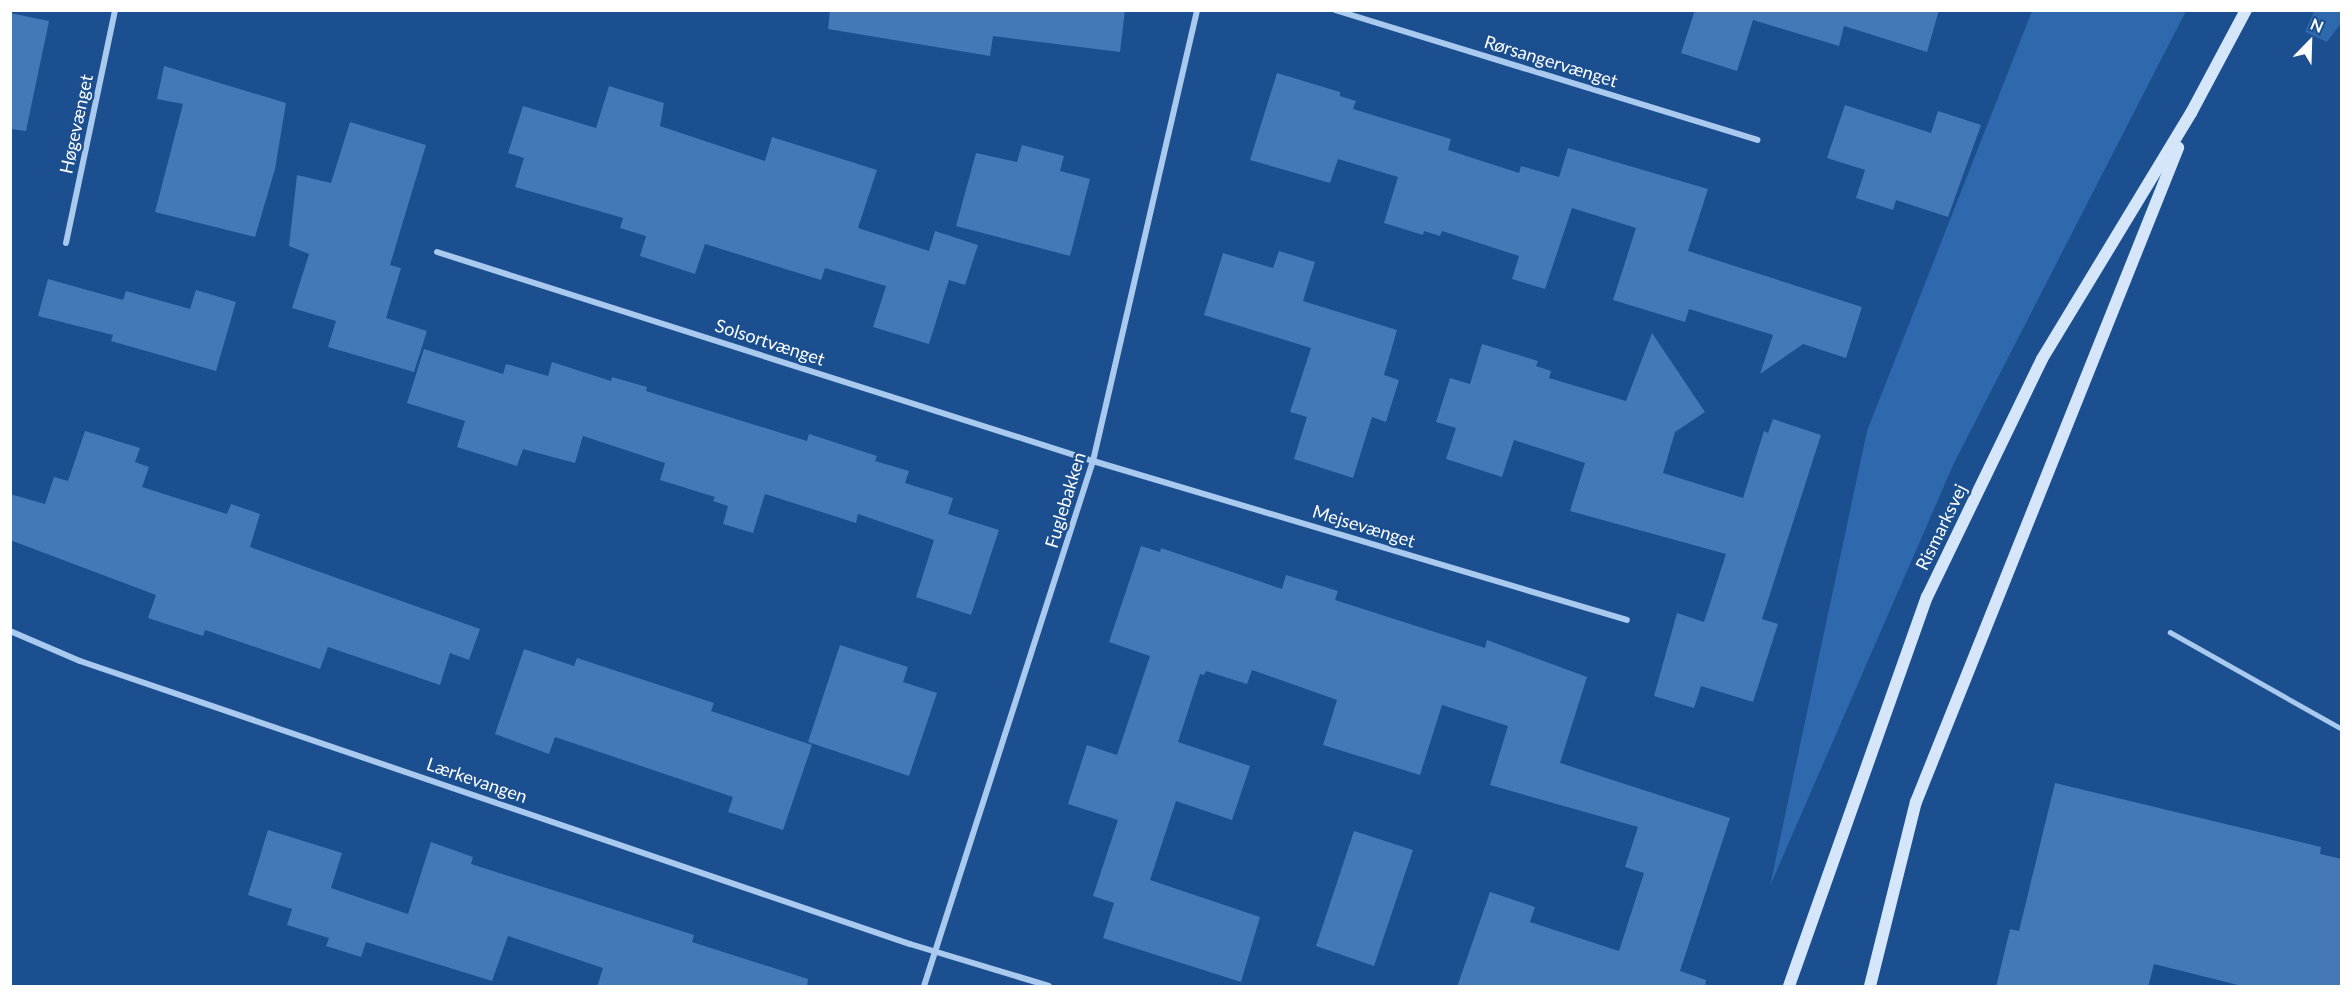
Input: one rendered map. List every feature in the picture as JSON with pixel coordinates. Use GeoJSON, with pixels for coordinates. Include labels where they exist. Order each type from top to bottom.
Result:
{"type":"FeatureCollection","features":[{"type":"Feature","properties":{"kind":"main road","name":"Rismarksvej"},"geometry":{"type":"LineString","coordinates":[[1790,987],[1927,597],[2042,359],[2192,113],[2246,10]]}},
{"type":"Feature","properties":{"kind":"main road","name":"Rismarksvej"},"geometry":{"type":"LineString","coordinates":[[1870,987],[1916,802],[2192,113]]}},
{"type":"Feature","properties":{"kind":"street","name":"Høgevænget"},"geometry":{"type":"LineString","coordinates":[[66,243],[115,10]]}},
{"type":"Feature","properties":{"kind":"street","name":"Fuglebakken"},"geometry":{"type":"LineString","coordinates":[[924,987],[1093,462],[1197,10]]}},
{"type":"Feature","properties":{"kind":"street","name":"Rørsangervænget"},"geometry":{"type":"LineString","coordinates":[[1335,10],[1757,140]]}},
{"type":"Feature","properties":{"kind":"street","name":"Solsortvænget"},"geometry":{"type":"LineString","coordinates":[[437,252],[1093,462]]}},
{"type":"Feature","properties":{"kind":"street","name":"Mejsevænget"},"geometry":{"type":"LineString","coordinates":[[1093,462],[1627,620]]}},
{"type":"Feature","properties":{"kind":"street","name":"Lærkevangen"},"geometry":{"type":"LineString","coordinates":[[10,631],[80,661],[936,952],[1049,987]]}},
{"type":"Feature","properties":{"kind":"lane"},"geometry":{"type":"LineString","coordinates":[[2170,633],[2342,729]]}},
{"type":"Feature","properties":{"kind":"shaded area"},"geometry":{"type":"Polygon","coordinates":[[[2032,11],[2186,11],[1954,463],[1770,886],[1867,431],[2032,11]]]}},
{"type":"Feature","properties":{"kind":"shaded area"},"geometry":{"type":"Polygon","coordinates":[[[2314,11],[2341,11],[2341,23],[2327,42],[2305,32],[2314,11]]]}},
{"type":"Feature","properties":{"kind":"building"},"geometry":{"type":"Polygon","coordinates":[[[830,10],[1125,10],[1120,52],[993,36],[990,56],[828,29],[830,10]]]}},
{"type":"Feature","properties":{"kind":"building"},"geometry":{"type":"Polygon","coordinates":[[[1695,10],[1939,10],[1927,52],[1844,26],[1839,46],[1753,20],[1737,71],[1681,53],[1695,10]]]}},
{"type":"Feature","properties":{"kind":"building"},"geometry":{"type":"Polygon","coordinates":[[[10,13],[49,21],[26,131],[10,129],[10,13]]]}},
{"type":"Feature","properties":{"kind":"building"},"geometry":{"type":"Polygon","coordinates":[[[164,66],[286,103],[275,169],[255,237],[155,212],[183,104],[157,99],[164,66]]]}},
{"type":"Feature","properties":{"kind":"building"},"geometry":{"type":"Polygon","coordinates":[[[1277,73],[1340,92],[1340,96],[1356,101],[1353,109],[1451,139],[1448,150],[1519,173],[1521,166],[1559,177],[1568,148],[1708,189],[1688,251],[1862,307],[1846,358],[1803,344],[1760,374],[1773,335],[1689,309],[1685,322],[1613,300],[1636,228],[1572,208],[1545,289],[1512,279],[1519,256],[1442,231],[1440,236],[1424,231],[1423,235],[1384,223],[1398,177],[1338,159],[1330,183],[1250,160],[1277,73]]]}},
{"type":"Feature","properties":{"kind":"building"},"geometry":{"type":"Polygon","coordinates":[[[609,86],[664,103],[660,126],[765,161],[772,137],[877,170],[858,228],[929,251],[935,231],[978,245],[965,285],[949,280],[929,344],[873,327],[886,286],[825,268],[821,280],[705,244],[695,274],[640,256],[646,236],[620,228],[623,218],[515,187],[524,158],[508,153],[523,106],[596,128],[609,86]]]}},
{"type":"Feature","properties":{"kind":"building"},"geometry":{"type":"Polygon","coordinates":[[[1845,105],[1931,133],[1938,111],[1981,125],[1948,217],[1896,200],[1893,210],[1856,198],[1865,170],[1827,158],[1845,105]]]}},
{"type":"Feature","properties":{"kind":"building"},"geometry":{"type":"Polygon","coordinates":[[[350,122],[426,145],[390,265],[401,268],[386,318],[427,331],[414,372],[328,347],[336,321],[292,308],[309,254],[289,246],[297,175],[331,183],[350,122]]]}},
{"type":"Feature","properties":{"kind":"building"},"geometry":{"type":"Polygon","coordinates":[[[1022,145],[1064,156],[1060,171],[1090,179],[1070,256],[956,226],[976,153],[1017,162],[1022,145]]]}},
{"type":"Feature","properties":{"kind":"building"},"geometry":{"type":"Polygon","coordinates":[[[1279,251],[1315,262],[1303,301],[1397,330],[1384,375],[1399,380],[1386,422],[1372,417],[1353,478],[1294,459],[1307,417],[1290,412],[1311,348],[1204,315],[1223,253],[1273,268],[1279,251]]]}},
{"type":"Feature","properties":{"kind":"building"},"geometry":{"type":"Polygon","coordinates":[[[48,279],[123,300],[126,291],[190,309],[196,290],[236,302],[216,371],[111,341],[113,335],[38,316],[48,279]]]}},
{"type":"Feature","properties":{"kind":"building"},"geometry":{"type":"Polygon","coordinates":[[[1652,333],[1705,412],[1675,432],[1663,473],[1743,498],[1764,431],[1768,433],[1773,419],[1821,435],[1762,619],[1778,624],[1753,702],[1701,686],[1694,708],[1654,696],[1677,613],[1704,622],[1726,554],[1570,511],[1585,463],[1514,440],[1502,477],[1446,459],[1456,428],[1436,422],[1450,378],[1470,384],[1482,344],[1538,361],[1536,366],[1551,371],[1549,378],[1626,401],[1652,333]]]}},
{"type":"Feature","properties":{"kind":"building"},"geometry":{"type":"Polygon","coordinates":[[[424,349],[503,374],[506,364],[548,376],[552,362],[611,381],[612,377],[647,387],[646,391],[807,441],[809,434],[877,456],[875,461],[909,471],[905,483],[953,498],[948,514],[999,530],[971,615],[916,597],[934,540],[858,514],[856,523],[765,494],[753,533],[723,524],[728,506],[713,501],[715,497],[660,480],[665,463],[583,436],[575,463],[523,449],[517,466],[457,447],[465,421],[407,403],[424,349]]]}},
{"type":"Feature","properties":{"kind":"building"},"geometry":{"type":"Polygon","coordinates":[[[85,431],[140,448],[135,462],[149,467],[142,487],[227,514],[231,504],[260,514],[250,547],[480,629],[469,660],[450,653],[440,685],[328,647],[320,669],[205,630],[203,636],[148,618],[156,595],[10,540],[10,494],[45,504],[54,477],[68,481],[85,431]]]}},
{"type":"Feature","properties":{"kind":"building"},"geometry":{"type":"Polygon","coordinates":[[[1141,546],[1160,552],[1161,548],[1282,589],[1286,575],[1338,591],[1335,600],[1485,648],[1487,640],[1587,677],[1560,763],[1730,818],[1680,971],[1706,980],[1705,987],[1457,987],[1490,892],[1535,907],[1530,922],[1619,951],[1644,873],[1625,867],[1638,827],[1490,785],[1508,726],[1442,705],[1420,775],[1323,745],[1337,700],[1252,670],[1247,684],[1206,671],[1204,675],[1200,674],[1178,742],[1250,766],[1232,820],[1176,801],[1150,880],[1260,917],[1241,982],[1103,938],[1114,903],[1093,896],[1118,820],[1068,804],[1087,745],[1117,755],[1150,656],[1109,642],[1141,546]]]}},
{"type":"Feature","properties":{"kind":"building"},"geometry":{"type":"Polygon","coordinates":[[[840,645],[908,667],[903,682],[937,693],[909,776],[808,742],[840,645]]]}},
{"type":"Feature","properties":{"kind":"building"},"geometry":{"type":"Polygon","coordinates":[[[524,649],[574,666],[577,658],[714,703],[711,711],[812,745],[783,830],[728,812],[733,797],[555,737],[549,754],[495,734],[524,649]]]}},
{"type":"Feature","properties":{"kind":"building"},"geometry":{"type":"Polygon","coordinates":[[[2055,783],[2321,847],[2320,854],[2342,859],[2342,987],[2246,987],[2154,964],[2148,987],[1996,987],[2010,929],[2019,931],[2055,783]]]}},
{"type":"Feature","properties":{"kind":"building"},"geometry":{"type":"Polygon","coordinates":[[[268,830],[342,853],[331,888],[408,914],[431,842],[473,857],[471,864],[694,935],[692,942],[808,979],[807,987],[597,987],[603,968],[508,936],[492,981],[366,942],[361,957],[326,946],[329,938],[287,925],[292,909],[248,895],[268,830]]]}},
{"type":"Feature","properties":{"kind":"building"},"geometry":{"type":"Polygon","coordinates":[[[1354,831],[1413,850],[1374,966],[1316,946],[1354,831]]]}}]}
